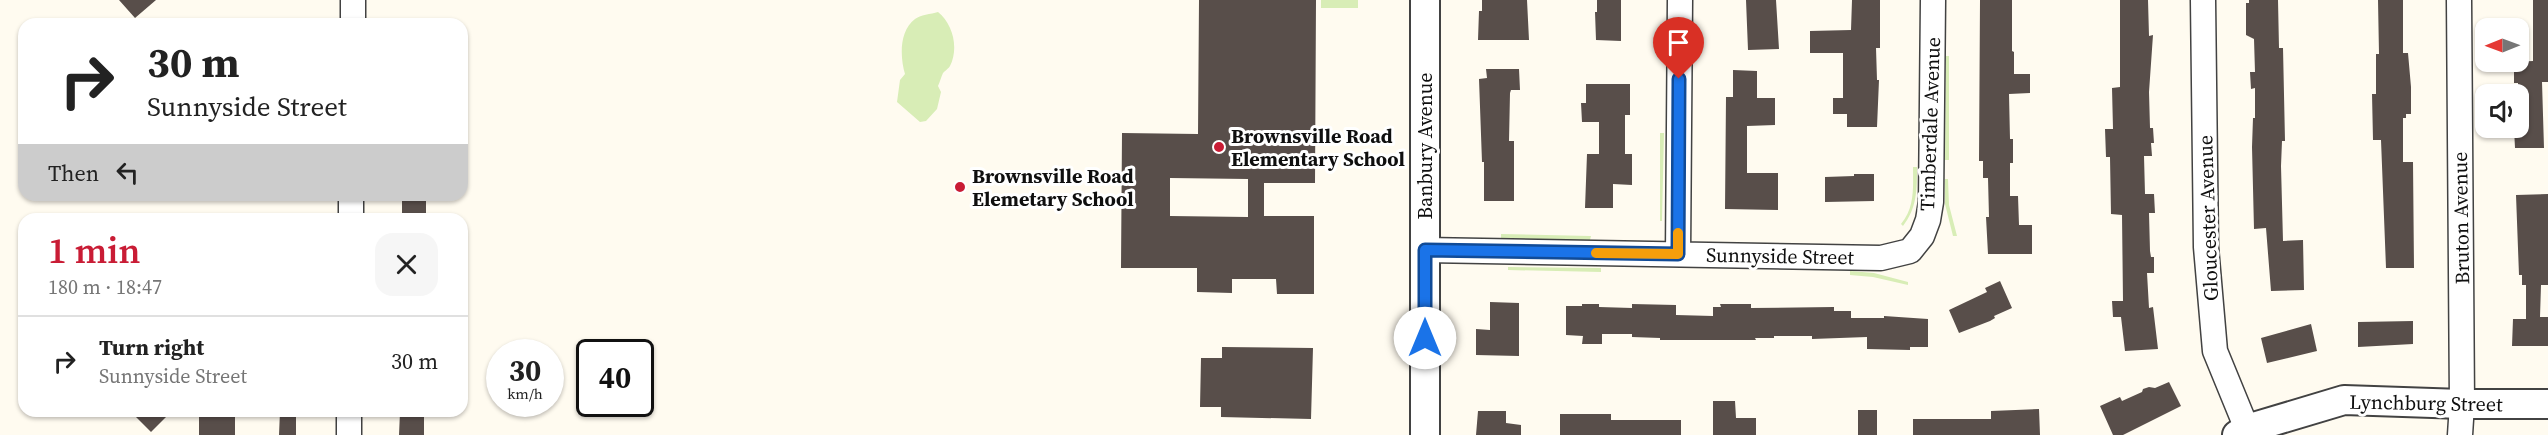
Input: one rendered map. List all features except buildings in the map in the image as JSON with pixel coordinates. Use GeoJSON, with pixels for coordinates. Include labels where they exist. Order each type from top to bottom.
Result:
{"type":"FeatureCollection","features":[{"type":"Feature","properties":{"kind":"street"},"geometry":{"type":"LineString","coordinates":[[353,0],[353,18]]}},
{"type":"Feature","properties":{"kind":"street","name":"Banbury Avenue"},"geometry":{"type":"LineString","coordinates":[[1425,0],[1425,435]]}},
{"type":"Feature","properties":{"kind":"street"},"geometry":{"type":"LineString","coordinates":[[1678,254],[1680,0]]}},
{"type":"Feature","properties":{"kind":"street","name":"Timberdale Avenue"},"geometry":{"type":"LineString","coordinates":[[1916,245],[1922,236],[1931,202],[1933,0]]}},
{"type":"Feature","properties":{"kind":"street","name":"Gloucester Avenue"},"geometry":{"type":"LineString","coordinates":[[2203,0],[2206,247],[2215,351],[2242,432]]}},
{"type":"Feature","properties":{"kind":"street","name":"Bruton Avenue"},"geometry":{"type":"LineString","coordinates":[[2458,0],[2462,404],[2460,435]]}},
{"type":"Feature","properties":{"kind":"street","name":"Sunnyside Street"},"geometry":{"type":"LineString","coordinates":[[1425,250],[1881,258],[1910,251],[1916,245]]}},
{"type":"Feature","properties":{"kind":"street","name":"Lynchburg Street"},"geometry":{"type":"LineString","coordinates":[[2242,432],[2344,400],[2548,404]]}},
{"type":"Feature","properties":{"kind":"street"},"geometry":{"type":"LineString","coordinates":[[349,417],[349,435]]}},
{"type":"Feature","properties":{"kind":"green space"},"geometry":{"type":"Polygon","coordinates":[[[1321,0],[1358,0],[1358,8],[1321,8],[1321,0]]]}},
{"type":"Feature","properties":{"kind":"green space"},"geometry":{"type":"Polygon","coordinates":[[[938,12],[951,30],[954,44],[953,59],[943,73],[938,86],[941,92],[937,109],[926,121],[920,122],[897,102],[900,80],[905,74],[902,60],[903,37],[915,19],[938,12]]]}},
{"type":"Feature","properties":{"kind":"green space"},"geometry":{"type":"Polygon","coordinates":[[[1946,56],[1949,56],[1949,160],[1945,160],[1946,56]]]}},
{"type":"Feature","properties":{"kind":"green space"},"geometry":{"type":"Polygon","coordinates":[[[1660,133],[1664,133],[1662,221],[1660,221],[1660,133]]]}},
{"type":"Feature","properties":{"kind":"green space"},"geometry":{"type":"Polygon","coordinates":[[[1913,167],[1917,167],[1915,198],[1908,219],[1903,226],[1901,224],[1909,211],[1912,197],[1913,167]]]}},
{"type":"Feature","properties":{"kind":"green space"},"geometry":{"type":"Polygon","coordinates":[[[1945,179],[1948,179],[1949,205],[1957,236],[1953,236],[1945,204],[1945,179]]]}},
{"type":"Feature","properties":{"kind":"green space"},"geometry":{"type":"Polygon","coordinates":[[[1501,234],[1591,236],[1590,240],[1501,239],[1501,234]]]}},
{"type":"Feature","properties":{"kind":"green space"},"geometry":{"type":"Polygon","coordinates":[[[1508,267],[1601,268],[1601,272],[1508,270],[1508,267]]]}},
{"type":"Feature","properties":{"kind":"green space"},"geometry":{"type":"Polygon","coordinates":[[[1850,271],[1874,273],[1908,282],[1908,285],[1873,277],[1850,275],[1850,271]]]}},
{"type":"Feature","properties":{"kind":"slow traffic"},"geometry":{"type":"LineString","coordinates":[[1596,253],[1678,254],[1678,233]]}},
{"type":"Feature","properties":{"kind":"place","name":"Brownsville Road Elementary School"},"geometry":{"type":"Point","coordinates":[1219,147]}},
{"type":"Feature","properties":{"kind":"place","name":"Brownsville Road Elemetary School"},"geometry":{"type":"Point","coordinates":[960,187]}},
{"type":"Feature","properties":{"kind":"route"},"geometry":{"type":"LineString","coordinates":[[1425,338],[1425,250],[1678,254],[1679,79]]}}]}
